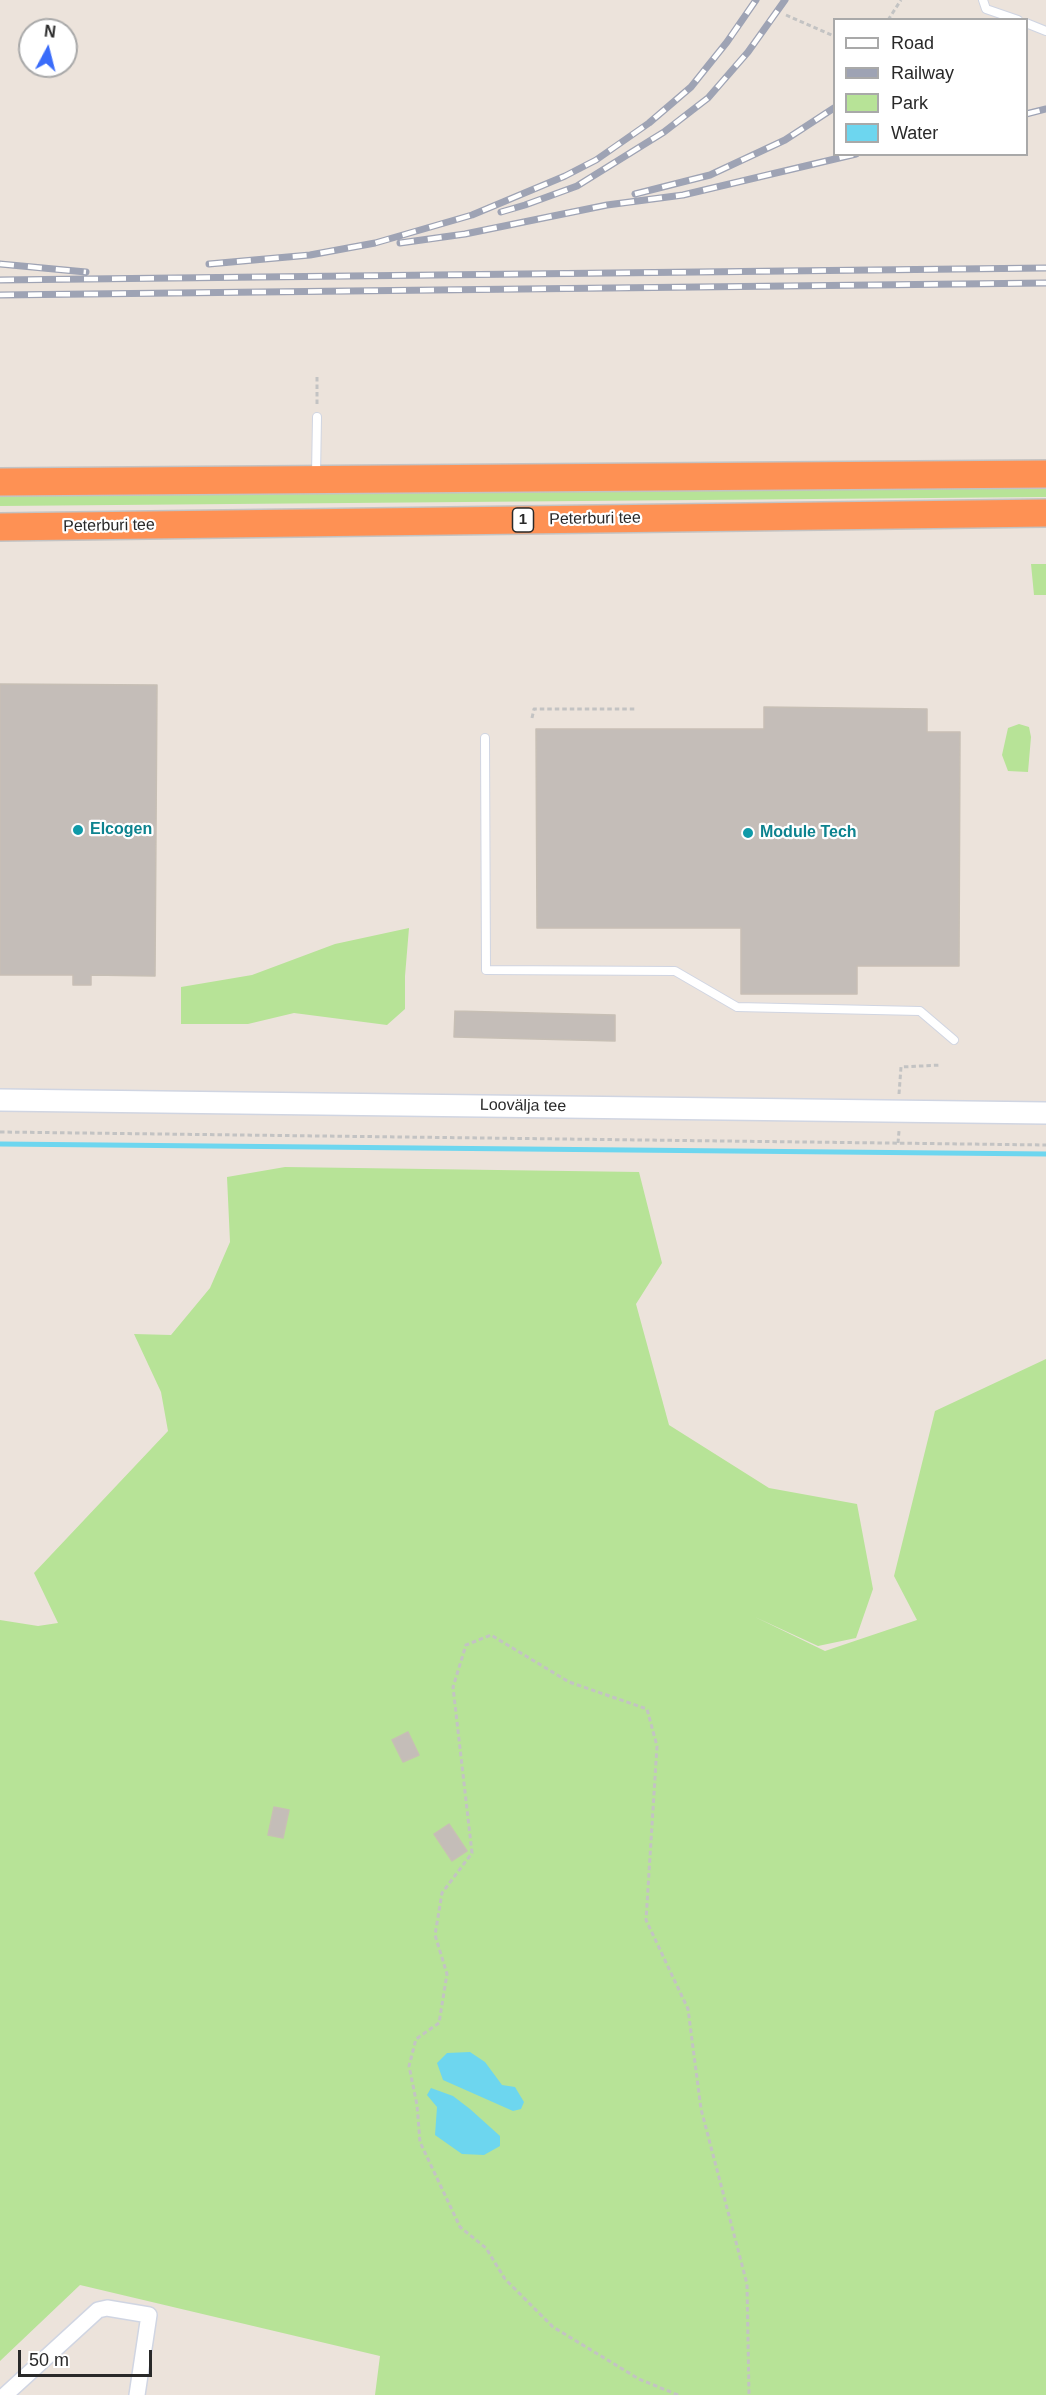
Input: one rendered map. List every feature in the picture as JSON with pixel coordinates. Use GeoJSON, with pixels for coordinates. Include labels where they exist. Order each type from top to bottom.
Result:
{"type":"FeatureCollection","features":[{"type":"Feature","properties":{"kind":"highway"},"geometry":{"type":"LineString","coordinates":[[0,482],[1046,474]]}},
{"type":"Feature","properties":{"kind":"highway","name":"Peterburi tee"},"geometry":{"type":"LineString","coordinates":[[0,527],[1046,513]]}},
{"type":"Feature","properties":{"kind":"street","name":"Loovälja tee"},"geometry":{"type":"LineString","coordinates":[[0,1100],[899,1117],[1046,1113]]}},
{"type":"Feature","properties":{"kind":"street"},"geometry":{"type":"LineString","coordinates":[[5,2395],[98,2310],[107,2308],[149,2315],[137,2395]]}},
{"type":"Feature","properties":{"kind":"lane"},"geometry":{"type":"LineString","coordinates":[[983,0],[986,9],[1012,18]]}},
{"type":"Feature","properties":{"kind":"lane"},"geometry":{"type":"LineString","coordinates":[[1028,24],[1046,31]]}},
{"type":"Feature","properties":{"kind":"lane"},"geometry":{"type":"LineString","coordinates":[[316,480],[317,417]]}},
{"type":"Feature","properties":{"kind":"lane"},"geometry":{"type":"LineString","coordinates":[[485,738],[486,970],[675,971],[737,1007],[920,1011],[954,1041]]}},
{"type":"Feature","properties":{"kind":"path"},"geometry":{"type":"LineString","coordinates":[[889,18],[901,0]]}},
{"type":"Feature","properties":{"kind":"path"},"geometry":{"type":"LineString","coordinates":[[786,15],[833,36]]}},
{"type":"Feature","properties":{"kind":"path"},"geometry":{"type":"LineString","coordinates":[[317,377],[317,417]]}},
{"type":"Feature","properties":{"kind":"path"},"geometry":{"type":"LineString","coordinates":[[532,718],[534,709],[634,709]]}},
{"type":"Feature","properties":{"kind":"path"},"geometry":{"type":"LineString","coordinates":[[898,1143],[901,1067],[940,1065]]}},
{"type":"Feature","properties":{"kind":"path"},"geometry":{"type":"LineString","coordinates":[[0,1132],[1046,1145]]}},
{"type":"Feature","properties":{"kind":"path"},"geometry":{"type":"LineString","coordinates":[[678,2395],[639,2379],[553,2327],[505,2279],[486,2248],[460,2228],[420,2142],[417,2105],[409,2066],[416,2039],[439,2023],[447,1974],[435,1935],[441,1893],[472,1853],[453,1687],[466,1645],[491,1635],[569,1682],[647,1708],[657,1746],[646,1920],[688,2009],[701,2109],[747,2284],[749,2395]]}},
{"type":"Feature","properties":{"kind":"green space"},"geometry":{"type":"Polygon","coordinates":[[[1046,486],[1046,497],[0,506],[0,495],[1046,486]]]}},
{"type":"Feature","properties":{"kind":"green space"},"geometry":{"type":"Polygon","coordinates":[[[1031,564],[1046,564],[1046,595],[1034,595],[1031,564]]]}},
{"type":"Feature","properties":{"kind":"green space"},"geometry":{"type":"Polygon","coordinates":[[[1019,724],[1029,727],[1031,737],[1028,772],[1008,771],[1002,755],[1008,728],[1019,724]]]}},
{"type":"Feature","properties":{"kind":"green space"},"geometry":{"type":"Polygon","coordinates":[[[409,928],[405,1009],[387,1025],[294,1013],[248,1024],[181,1024],[181,987],[252,975],[335,944],[409,928]]]}},
{"type":"Feature","properties":{"kind":"green space"},"geometry":{"type":"Polygon","coordinates":[[[285,1167],[639,1172],[662,1263],[636,1304],[669,1425],[769,1488],[857,1504],[873,1589],[856,1638],[818,1646],[755,1617],[825,1651],[917,1620],[894,1576],[935,1411],[1046,1359],[1046,2395],[375,2395],[380,2356],[80,2285],[0,2361],[0,1620],[38,1626],[58,1623],[34,1573],[168,1431],[161,1392],[134,1334],[171,1335],[210,1288],[230,1242],[227,1177],[285,1167]]]}},
{"type":"Feature","properties":{"kind":"water"},"geometry":{"type":"Polygon","coordinates":[[[470,2052],[485,2062],[502,2085],[515,2087],[524,2102],[521,2109],[513,2111],[443,2080],[437,2063],[447,2053],[470,2052]]]}},
{"type":"Feature","properties":{"kind":"water"},"geometry":{"type":"Polygon","coordinates":[[[431,2088],[453,2096],[470,2109],[500,2136],[500,2146],[484,2155],[462,2154],[435,2135],[437,2107],[427,2095],[431,2088]]]}},
{"type":"Feature","properties":{"kind":"building","name":"Elcogen"},"geometry":{"type":"Polygon","coordinates":[[[0,684],[157,685],[155,976],[91,975],[91,985],[73,985],[73,975],[0,975],[0,684]]]}},
{"type":"Feature","properties":{"kind":"building","name":"Module Tech"},"geometry":{"type":"Polygon","coordinates":[[[764,707],[927,709],[927,732],[960,732],[959,966],[857,966],[857,994],[741,994],[741,928],[537,928],[536,729],[764,729],[764,707]]]}},
{"type":"Feature","properties":{"kind":"building"},"geometry":{"type":"Polygon","coordinates":[[[455,1011],[615,1015],[615,1041],[454,1037],[455,1011]]]}},
{"type":"Feature","properties":{"kind":"building"},"geometry":{"type":"Polygon","coordinates":[[[408,1732],[419,1755],[403,1762],[392,1740],[408,1732]]]}},
{"type":"Feature","properties":{"kind":"building"},"geometry":{"type":"Polygon","coordinates":[[[274,1807],[289,1810],[283,1838],[268,1835],[274,1807]]]}},
{"type":"Feature","properties":{"kind":"building"},"geometry":{"type":"Polygon","coordinates":[[[449,1824],[467,1851],[452,1861],[434,1834],[449,1824]]]}},
{"type":"Feature","properties":{"kind":"waterway"},"geometry":{"type":"LineString","coordinates":[[0,1144],[1046,1154]]}},
{"type":"Feature","properties":{"kind":"railway"},"geometry":{"type":"LineString","coordinates":[[209,264],[310,255],[375,243],[472,215],[565,176],[596,160],[649,123],[691,87],[727,42],[756,0]]}},
{"type":"Feature","properties":{"kind":"railway"},"geometry":{"type":"LineString","coordinates":[[501,212],[577,186],[664,132],[708,98],[748,52],[785,0]]}},
{"type":"Feature","properties":{"kind":"railway"},"geometry":{"type":"LineString","coordinates":[[635,194],[710,175],[785,140],[833,109]]}},
{"type":"Feature","properties":{"kind":"railway"},"geometry":{"type":"LineString","coordinates":[[1028,114],[1046,109]]}},
{"type":"Feature","properties":{"kind":"railway"},"geometry":{"type":"LineString","coordinates":[[400,243],[465,234],[607,205],[683,195],[848,156]]}},
{"type":"Feature","properties":{"kind":"railway"},"geometry":{"type":"LineString","coordinates":[[0,264],[86,272]]}},
{"type":"Feature","properties":{"kind":"railway"},"geometry":{"type":"LineString","coordinates":[[0,280],[1046,268]]}},
{"type":"Feature","properties":{"kind":"railway"},"geometry":{"type":"LineString","coordinates":[[0,295],[1046,283]]}},
{"type":"Feature","properties":{"kind":"place","name":"Elcogen"},"geometry":{"type":"Point","coordinates":[78,830]}},
{"type":"Feature","properties":{"kind":"place","name":"Module Tech"},"geometry":{"type":"Point","coordinates":[748,833]}}]}
